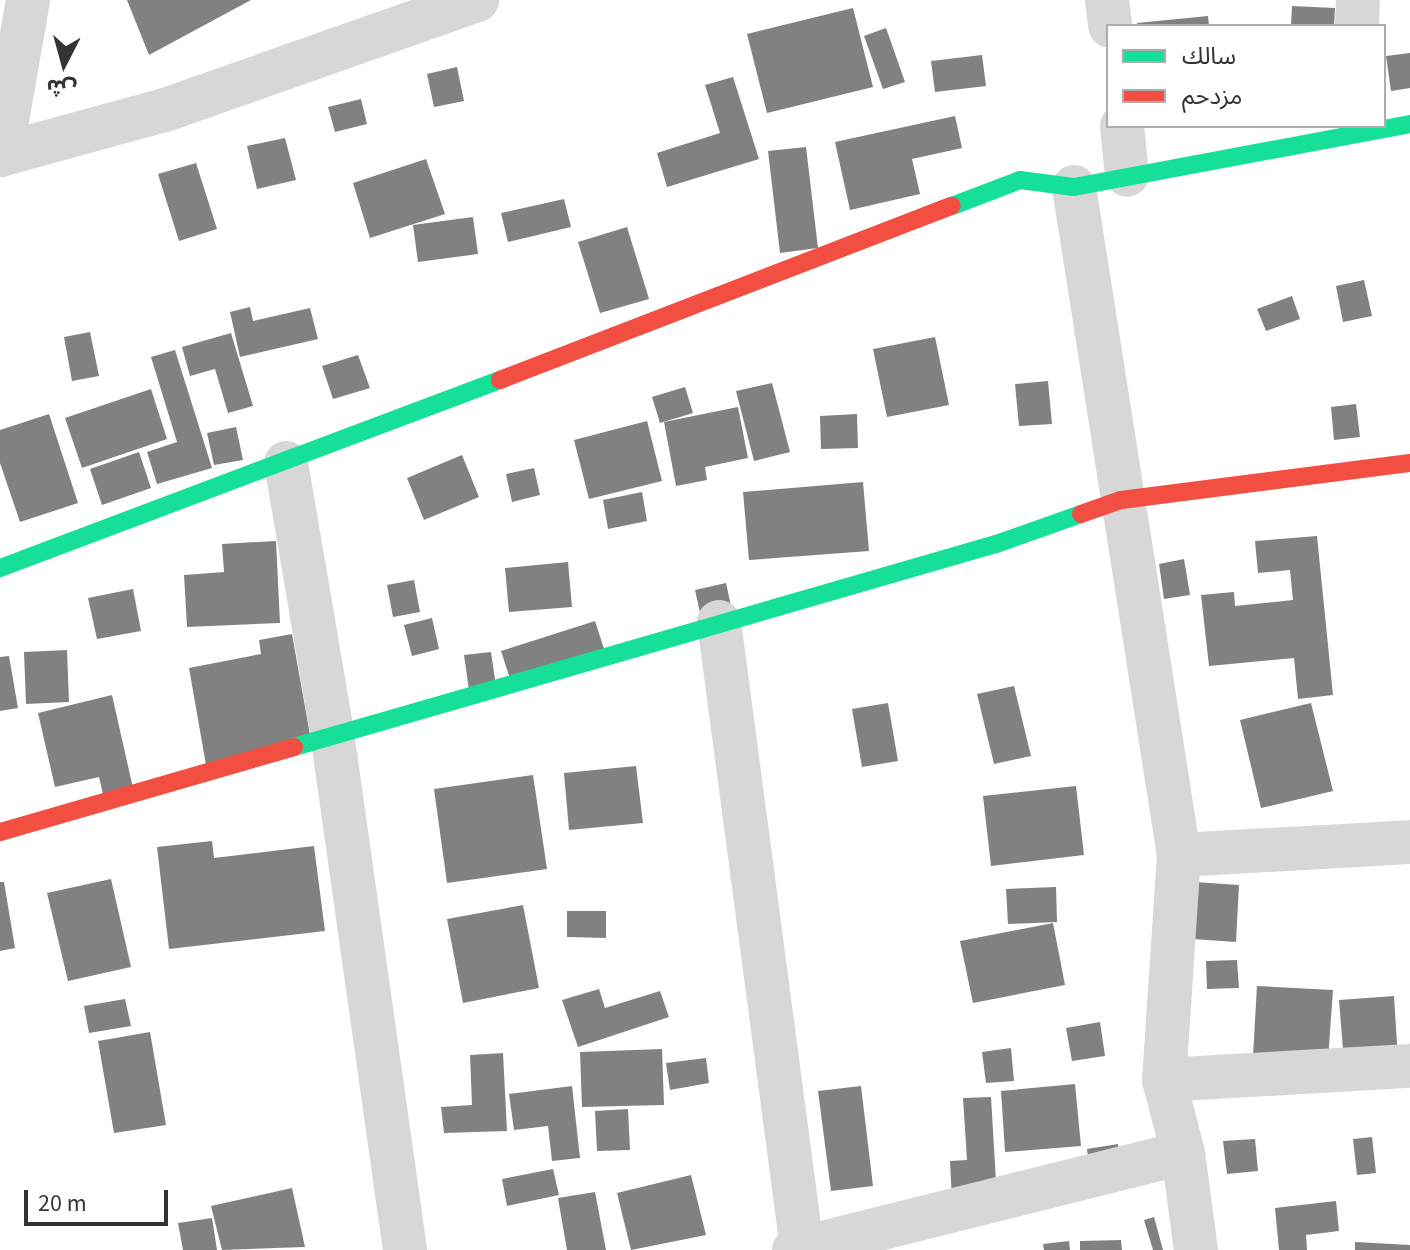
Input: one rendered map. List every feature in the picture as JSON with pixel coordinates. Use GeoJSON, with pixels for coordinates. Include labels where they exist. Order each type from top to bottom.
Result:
{"type":"FeatureCollection","features":[{"type":"Feature","properties":{"kind":"street"},"geometry":{"type":"LineString","coordinates":[[28,0],[0,155],[165,110],[477,0]]}},
{"type":"Feature","properties":{"kind":"street"},"geometry":{"type":"LineString","coordinates":[[1107,0],[1110,24]]}},
{"type":"Feature","properties":{"kind":"street"},"geometry":{"type":"LineString","coordinates":[[1357,24],[1358,0]]}},
{"type":"Feature","properties":{"kind":"street"},"geometry":{"type":"LineString","coordinates":[[1386,126],[1410,124]]}},
{"type":"Feature","properties":{"kind":"street"},"geometry":{"type":"LineString","coordinates":[[1122,128],[1127,175]]}},
{"type":"Feature","properties":{"kind":"street"},"geometry":{"type":"LineString","coordinates":[[0,568],[286,463],[1020,180],[1074,187],[1352,129]]}},
{"type":"Feature","properties":{"kind":"street"},"geometry":{"type":"LineString","coordinates":[[1074,187],[1179,855],[1164,1080],[1183,1153],[1196,1250]]}},
{"type":"Feature","properties":{"kind":"street"},"geometry":{"type":"LineString","coordinates":[[286,463],[332,733],[405,1250]]}},
{"type":"Feature","properties":{"kind":"street"},"geometry":{"type":"LineString","coordinates":[[0,832],[332,733],[996,544],[1121,500],[1410,463]]}},
{"type":"Feature","properties":{"kind":"street"},"geometry":{"type":"LineString","coordinates":[[719,622],[798,1249],[1183,1153]]}},
{"type":"Feature","properties":{"kind":"street"},"geometry":{"type":"LineString","coordinates":[[1179,855],[1410,842]]}},
{"type":"Feature","properties":{"kind":"street"},"geometry":{"type":"LineString","coordinates":[[1164,1080],[1410,1066]]}},
{"type":"Feature","properties":{"kind":"building"},"geometry":{"type":"Polygon","coordinates":[[[127,0],[251,0],[149,55],[127,0]]]}},
{"type":"Feature","properties":{"kind":"building"},"geometry":{"type":"Polygon","coordinates":[[[1292,6],[1335,8],[1334,24],[1291,24],[1292,6]]]}},
{"type":"Feature","properties":{"kind":"building"},"geometry":{"type":"Polygon","coordinates":[[[853,8],[873,87],[767,113],[747,34],[853,8]]]}},
{"type":"Feature","properties":{"kind":"building"},"geometry":{"type":"Polygon","coordinates":[[[1208,16],[1209,24],[1137,24],[1208,16]]]}},
{"type":"Feature","properties":{"kind":"building"},"geometry":{"type":"Polygon","coordinates":[[[886,28],[905,82],[883,89],[864,36],[886,28]]]}},
{"type":"Feature","properties":{"kind":"building"},"geometry":{"type":"Polygon","coordinates":[[[1410,53],[1410,88],[1391,91],[1386,56],[1410,53]]]}},
{"type":"Feature","properties":{"kind":"building"},"geometry":{"type":"Polygon","coordinates":[[[982,55],[986,86],[935,92],[931,61],[982,55]]]}},
{"type":"Feature","properties":{"kind":"building"},"geometry":{"type":"Polygon","coordinates":[[[457,67],[464,101],[434,107],[427,74],[457,67]]]}},
{"type":"Feature","properties":{"kind":"building"},"geometry":{"type":"Polygon","coordinates":[[[733,77],[759,159],[667,187],[657,153],[720,133],[705,85],[733,77]]]}},
{"type":"Feature","properties":{"kind":"building"},"geometry":{"type":"Polygon","coordinates":[[[361,99],[367,124],[335,132],[328,107],[361,99]]]}},
{"type":"Feature","properties":{"kind":"building"},"geometry":{"type":"Polygon","coordinates":[[[955,116],[962,148],[912,159],[920,194],[850,210],[835,142],[955,116]]]}},
{"type":"Feature","properties":{"kind":"building"},"geometry":{"type":"Polygon","coordinates":[[[285,138],[296,180],[257,189],[247,146],[285,138]]]}},
{"type":"Feature","properties":{"kind":"building"},"geometry":{"type":"Polygon","coordinates":[[[806,147],[818,248],[780,253],[768,151],[806,147]]]}},
{"type":"Feature","properties":{"kind":"building"},"geometry":{"type":"Polygon","coordinates":[[[426,159],[445,214],[370,238],[353,183],[426,159]]]}},
{"type":"Feature","properties":{"kind":"building"},"geometry":{"type":"Polygon","coordinates":[[[196,163],[217,229],[179,241],[158,174],[196,163]]]}},
{"type":"Feature","properties":{"kind":"building"},"geometry":{"type":"Polygon","coordinates":[[[564,199],[571,227],[508,242],[501,213],[564,199]]]}},
{"type":"Feature","properties":{"kind":"building"},"geometry":{"type":"Polygon","coordinates":[[[473,217],[478,254],[418,262],[413,225],[473,217]]]}},
{"type":"Feature","properties":{"kind":"building"},"geometry":{"type":"Polygon","coordinates":[[[627,227],[649,299],[600,313],[578,242],[627,227]]]}},
{"type":"Feature","properties":{"kind":"building"},"geometry":{"type":"Polygon","coordinates":[[[1364,280],[1372,316],[1343,322],[1336,286],[1364,280]]]}},
{"type":"Feature","properties":{"kind":"building"},"geometry":{"type":"Polygon","coordinates":[[[1292,296],[1300,319],[1266,331],[1257,309],[1292,296]]]}},
{"type":"Feature","properties":{"kind":"building"},"geometry":{"type":"Polygon","coordinates":[[[250,307],[253,321],[310,308],[318,339],[240,357],[230,312],[250,307]]]}},
{"type":"Feature","properties":{"kind":"building"},"geometry":{"type":"Polygon","coordinates":[[[90,332],[99,376],[72,381],[64,337],[90,332]]]}},
{"type":"Feature","properties":{"kind":"building"},"geometry":{"type":"Polygon","coordinates":[[[231,333],[253,406],[228,413],[215,369],[190,376],[182,347],[231,333]]]}},
{"type":"Feature","properties":{"kind":"building"},"geometry":{"type":"Polygon","coordinates":[[[935,337],[949,405],[887,417],[873,349],[935,337]]]}},
{"type":"Feature","properties":{"kind":"building"},"geometry":{"type":"Polygon","coordinates":[[[175,350],[212,468],[157,484],[147,452],[177,442],[151,357],[175,350]]]}},
{"type":"Feature","properties":{"kind":"building"},"geometry":{"type":"Polygon","coordinates":[[[358,355],[370,388],[333,399],[322,366],[358,355]]]}},
{"type":"Feature","properties":{"kind":"building"},"geometry":{"type":"Polygon","coordinates":[[[1048,381],[1052,424],[1019,426],[1015,384],[1048,381]]]}},
{"type":"Feature","properties":{"kind":"building"},"geometry":{"type":"Polygon","coordinates":[[[772,383],[790,452],[754,461],[736,391],[772,383]]]}},
{"type":"Feature","properties":{"kind":"building"},"geometry":{"type":"Polygon","coordinates":[[[685,387],[693,413],[660,423],[652,397],[685,387]]]}},
{"type":"Feature","properties":{"kind":"building"},"geometry":{"type":"Polygon","coordinates":[[[151,389],[167,439],[82,468],[65,418],[151,389]]]}},
{"type":"Feature","properties":{"kind":"building"},"geometry":{"type":"Polygon","coordinates":[[[1356,404],[1360,437],[1334,440],[1331,407],[1356,404]]]}},
{"type":"Feature","properties":{"kind":"building"},"geometry":{"type":"Polygon","coordinates":[[[738,407],[748,458],[705,467],[707,480],[676,486],[664,422],[738,407]]]}},
{"type":"Feature","properties":{"kind":"building"},"geometry":{"type":"Polygon","coordinates":[[[49,414],[78,503],[20,522],[0,463],[0,430],[49,414]]]}},
{"type":"Feature","properties":{"kind":"building"},"geometry":{"type":"Polygon","coordinates":[[[857,414],[858,448],[821,449],[820,416],[857,414]]]}},
{"type":"Feature","properties":{"kind":"building"},"geometry":{"type":"Polygon","coordinates":[[[647,421],[662,481],[589,499],[574,440],[647,421]]]}},
{"type":"Feature","properties":{"kind":"building"},"geometry":{"type":"Polygon","coordinates":[[[236,427],[243,460],[214,465],[207,433],[236,427]]]}},
{"type":"Feature","properties":{"kind":"building"},"geometry":{"type":"Polygon","coordinates":[[[139,452],[151,488],[102,505],[90,469],[139,452]]]}},
{"type":"Feature","properties":{"kind":"building"},"geometry":{"type":"Polygon","coordinates":[[[462,455],[479,497],[424,520],[407,478],[462,455]]]}},
{"type":"Feature","properties":{"kind":"building"},"geometry":{"type":"Polygon","coordinates":[[[534,468],[540,495],[512,502],[506,474],[534,468]]]}},
{"type":"Feature","properties":{"kind":"building"},"geometry":{"type":"Polygon","coordinates":[[[863,482],[869,551],[749,560],[743,492],[863,482]]]}},
{"type":"Feature","properties":{"kind":"building"},"geometry":{"type":"Polygon","coordinates":[[[642,492],[647,521],[608,529],[603,500],[642,492]]]}},
{"type":"Feature","properties":{"kind":"building"},"geometry":{"type":"Polygon","coordinates":[[[1317,536],[1333,695],[1298,699],[1294,658],[1209,666],[1201,595],[1234,592],[1235,606],[1293,600],[1290,570],[1258,573],[1255,541],[1317,536]]]}},
{"type":"Feature","properties":{"kind":"building"},"geometry":{"type":"Polygon","coordinates":[[[276,541],[280,623],[187,627],[184,575],[224,572],[222,544],[276,541]]]}},
{"type":"Feature","properties":{"kind":"building"},"geometry":{"type":"Polygon","coordinates":[[[1184,559],[1190,595],[1164,599],[1159,564],[1184,559]]]}},
{"type":"Feature","properties":{"kind":"building"},"geometry":{"type":"Polygon","coordinates":[[[568,562],[572,607],[509,612],[505,568],[568,562]]]}},
{"type":"Feature","properties":{"kind":"building"},"geometry":{"type":"Polygon","coordinates":[[[414,580],[420,612],[393,617],[387,585],[414,580]]]}},
{"type":"Feature","properties":{"kind":"building"},"geometry":{"type":"Polygon","coordinates":[[[726,583],[734,620],[703,626],[695,590],[726,583]]]}},
{"type":"Feature","properties":{"kind":"building"},"geometry":{"type":"Polygon","coordinates":[[[133,589],[141,631],[97,639],[88,598],[133,589]]]}},
{"type":"Feature","properties":{"kind":"building"},"geometry":{"type":"Polygon","coordinates":[[[432,618],[439,649],[412,656],[404,625],[432,618]]]}},
{"type":"Feature","properties":{"kind":"building"},"geometry":{"type":"Polygon","coordinates":[[[595,621],[607,658],[513,688],[501,651],[595,621]]]}},
{"type":"Feature","properties":{"kind":"building"},"geometry":{"type":"Polygon","coordinates":[[[292,634],[312,746],[206,765],[189,668],[261,654],[259,640],[292,634]]]}},
{"type":"Feature","properties":{"kind":"building"},"geometry":{"type":"Polygon","coordinates":[[[67,650],[69,702],[26,704],[24,652],[67,650]]]}},
{"type":"Feature","properties":{"kind":"building"},"geometry":{"type":"Polygon","coordinates":[[[491,652],[497,693],[470,697],[464,655],[491,652]]]}},
{"type":"Feature","properties":{"kind":"building"},"geometry":{"type":"Polygon","coordinates":[[[9,656],[18,708],[0,711],[0,657],[9,656]]]}},
{"type":"Feature","properties":{"kind":"building"},"geometry":{"type":"Polygon","coordinates":[[[1014,686],[1031,756],[994,764],[977,694],[1014,686]]]}},
{"type":"Feature","properties":{"kind":"building"},"geometry":{"type":"Polygon","coordinates":[[[112,695],[135,797],[105,803],[99,777],[55,787],[38,713],[112,695]]]}},
{"type":"Feature","properties":{"kind":"building"},"geometry":{"type":"Polygon","coordinates":[[[888,703],[898,761],[862,767],[852,709],[888,703]]]}},
{"type":"Feature","properties":{"kind":"building"},"geometry":{"type":"Polygon","coordinates":[[[1311,703],[1333,791],[1261,808],[1240,720],[1311,703]]]}},
{"type":"Feature","properties":{"kind":"building"},"geometry":{"type":"Polygon","coordinates":[[[636,766],[643,823],[569,830],[564,773],[636,766]]]}},
{"type":"Feature","properties":{"kind":"building"},"geometry":{"type":"Polygon","coordinates":[[[533,775],[547,869],[447,883],[434,789],[533,775]]]}},
{"type":"Feature","properties":{"kind":"building"},"geometry":{"type":"Polygon","coordinates":[[[1076,786],[1084,855],[991,866],[983,796],[1076,786]]]}},
{"type":"Feature","properties":{"kind":"building"},"geometry":{"type":"Polygon","coordinates":[[[212,841],[214,858],[314,846],[325,931],[169,949],[157,847],[212,841]]]}},
{"type":"Feature","properties":{"kind":"building"},"geometry":{"type":"Polygon","coordinates":[[[111,879],[131,967],[68,981],[47,893],[111,879]]]}},
{"type":"Feature","properties":{"kind":"building"},"geometry":{"type":"Polygon","coordinates":[[[0,882],[4,882],[15,948],[0,951],[0,882]]]}},
{"type":"Feature","properties":{"kind":"building"},"geometry":{"type":"Polygon","coordinates":[[[1195,882],[1239,885],[1236,942],[1193,939],[1195,882]]]}},
{"type":"Feature","properties":{"kind":"building"},"geometry":{"type":"Polygon","coordinates":[[[1056,887],[1057,922],[1008,924],[1006,889],[1056,887]]]}},
{"type":"Feature","properties":{"kind":"building"},"geometry":{"type":"Polygon","coordinates":[[[523,905],[539,988],[463,1003],[447,919],[523,905]]]}},
{"type":"Feature","properties":{"kind":"building"},"geometry":{"type":"Polygon","coordinates":[[[567,911],[606,911],[606,938],[567,937],[567,911]]]}},
{"type":"Feature","properties":{"kind":"building"},"geometry":{"type":"Polygon","coordinates":[[[1053,923],[1065,985],[973,1003],[960,941],[1053,923]]]}},
{"type":"Feature","properties":{"kind":"building"},"geometry":{"type":"Polygon","coordinates":[[[1237,960],[1239,988],[1207,989],[1206,961],[1237,960]]]}},
{"type":"Feature","properties":{"kind":"building"},"geometry":{"type":"Polygon","coordinates":[[[1257,986],[1333,990],[1328,1060],[1253,1056],[1257,986]]]}},
{"type":"Feature","properties":{"kind":"building"},"geometry":{"type":"Polygon","coordinates":[[[599,989],[605,1008],[660,991],[669,1017],[578,1047],[562,1000],[599,989]]]}},
{"type":"Feature","properties":{"kind":"building"},"geometry":{"type":"Polygon","coordinates":[[[1394,996],[1398,1059],[1344,1062],[1339,1000],[1394,996]]]}},
{"type":"Feature","properties":{"kind":"building"},"geometry":{"type":"Polygon","coordinates":[[[125,999],[131,1026],[89,1033],[84,1006],[125,999]]]}},
{"type":"Feature","properties":{"kind":"building"},"geometry":{"type":"Polygon","coordinates":[[[1100,1022],[1105,1056],[1072,1061],[1066,1028],[1100,1022]]]}},
{"type":"Feature","properties":{"kind":"building"},"geometry":{"type":"Polygon","coordinates":[[[150,1032],[166,1125],[114,1133],[98,1041],[150,1032]]]}},
{"type":"Feature","properties":{"kind":"building"},"geometry":{"type":"Polygon","coordinates":[[[1011,1048],[1014,1081],[986,1083],[982,1052],[1011,1048]]]}},
{"type":"Feature","properties":{"kind":"building"},"geometry":{"type":"Polygon","coordinates":[[[662,1049],[664,1105],[582,1107],[580,1052],[662,1049]]]}},
{"type":"Feature","properties":{"kind":"building"},"geometry":{"type":"Polygon","coordinates":[[[503,1053],[507,1131],[444,1133],[441,1107],[472,1105],[470,1055],[503,1053]]]}},
{"type":"Feature","properties":{"kind":"building"},"geometry":{"type":"Polygon","coordinates":[[[706,1058],[709,1083],[670,1090],[666,1063],[706,1058]]]}},
{"type":"Feature","properties":{"kind":"building"},"geometry":{"type":"Polygon","coordinates":[[[1075,1084],[1081,1146],[1005,1152],[1001,1091],[1075,1084]]]}},
{"type":"Feature","properties":{"kind":"building"},"geometry":{"type":"Polygon","coordinates":[[[572,1086],[580,1158],[552,1161],[548,1126],[514,1130],[509,1094],[572,1086]]]}},
{"type":"Feature","properties":{"kind":"building"},"geometry":{"type":"Polygon","coordinates":[[[861,1086],[873,1186],[831,1191],[818,1091],[861,1086]]]}},
{"type":"Feature","properties":{"kind":"building"},"geometry":{"type":"Polygon","coordinates":[[[991,1097],[997,1198],[952,1201],[950,1161],[967,1160],[963,1098],[991,1097]]]}},
{"type":"Feature","properties":{"kind":"building"},"geometry":{"type":"Polygon","coordinates":[[[628,1109],[630,1150],[597,1151],[595,1111],[628,1109]]]}},
{"type":"Feature","properties":{"kind":"building"},"geometry":{"type":"Polygon","coordinates":[[[1372,1137],[1376,1173],[1357,1175],[1353,1139],[1372,1137]]]}},
{"type":"Feature","properties":{"kind":"building"},"geometry":{"type":"Polygon","coordinates":[[[1255,1139],[1258,1171],[1227,1174],[1223,1141],[1255,1139]]]}},
{"type":"Feature","properties":{"kind":"building"},"geometry":{"type":"Polygon","coordinates":[[[1118,1144],[1122,1168],[1090,1173],[1087,1149],[1118,1144]]]}},
{"type":"Feature","properties":{"kind":"building"},"geometry":{"type":"Polygon","coordinates":[[[553,1169],[559,1195],[507,1206],[502,1179],[553,1169]]]}},
{"type":"Feature","properties":{"kind":"building"},"geometry":{"type":"Polygon","coordinates":[[[691,1175],[706,1235],[631,1250],[617,1193],[691,1175]]]}},
{"type":"Feature","properties":{"kind":"building"},"geometry":{"type":"Polygon","coordinates":[[[292,1188],[305,1247],[222,1250],[211,1206],[292,1188]]]}},
{"type":"Feature","properties":{"kind":"building"},"geometry":{"type":"Polygon","coordinates":[[[595,1192],[606,1250],[567,1250],[558,1198],[595,1192]]]}},
{"type":"Feature","properties":{"kind":"building"},"geometry":{"type":"Polygon","coordinates":[[[1336,1201],[1339,1231],[1306,1235],[1307,1250],[1279,1250],[1275,1208],[1336,1201]]]}},
{"type":"Feature","properties":{"kind":"building"},"geometry":{"type":"Polygon","coordinates":[[[1154,1217],[1163,1250],[1153,1250],[1144,1220],[1154,1217]]]}},
{"type":"Feature","properties":{"kind":"building"},"geometry":{"type":"Polygon","coordinates":[[[212,1218],[217,1250],[183,1250],[178,1223],[212,1218]]]}},
{"type":"Feature","properties":{"kind":"building"},"geometry":{"type":"Polygon","coordinates":[[[1121,1240],[1122,1250],[1080,1250],[1080,1241],[1121,1240]]]}},
{"type":"Feature","properties":{"kind":"building"},"geometry":{"type":"Polygon","coordinates":[[[1069,1241],[1070,1250],[1044,1250],[1043,1244],[1069,1241]]]}},
{"type":"Feature","properties":{"kind":"building"},"geometry":{"type":"Polygon","coordinates":[[[1355,1242],[1410,1245],[1410,1250],[1355,1250],[1355,1242]]]}},
{"type":"Feature","properties":{"kind":"traffic: fast"},"geometry":{"type":"LineString","coordinates":[[952,206],[1020,180],[1074,187],[1410,124]]}},
{"type":"Feature","properties":{"kind":"traffic: fast"},"geometry":{"type":"LineString","coordinates":[[0,568],[500,380]]}},
{"type":"Feature","properties":{"kind":"traffic: fast"},"geometry":{"type":"LineString","coordinates":[[294,747],[996,544],[1081,514]]}},
{"type":"Feature","properties":{"kind":"traffic: jam"},"geometry":{"type":"LineString","coordinates":[[500,380],[952,206]]}},
{"type":"Feature","properties":{"kind":"traffic: jam"},"geometry":{"type":"LineString","coordinates":[[1081,514],[1121,500],[1410,463]]}},
{"type":"Feature","properties":{"kind":"traffic: jam"},"geometry":{"type":"LineString","coordinates":[[0,832],[294,747]]}}]}
